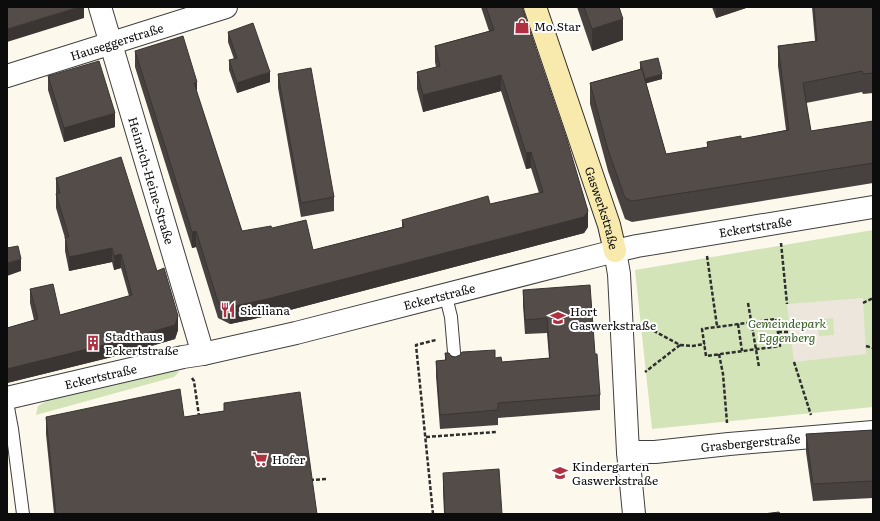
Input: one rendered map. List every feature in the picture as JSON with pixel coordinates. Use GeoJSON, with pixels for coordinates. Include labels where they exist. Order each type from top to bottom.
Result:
{"type":"FeatureCollection","features":[{"type":"Feature","properties":{"kind":"street","name":"Heinrich-Heine-Straße"},"geometry":{"type":"LineString","coordinates":[[100,7],[112,43],[193,356]]}},
{"type":"Feature","properties":{"kind":"street","name":"Hauseggerstraße"},"geometry":{"type":"LineString","coordinates":[[7,76],[226,7]]}},
{"type":"Feature","properties":{"kind":"street","name":"Gaswerkstraße"},"geometry":{"type":"LineString","coordinates":[[535,7],[609,225],[615,251],[619,282],[628,452],[634,514]]}},
{"type":"Feature","properties":{"kind":"street","name":"Eckertstraße"},"geometry":{"type":"LineString","coordinates":[[7,398],[296,333],[637,246],[873,207]]}},
{"type":"Feature","properties":{"kind":"street","name":"Grasbergerstraße"},"geometry":{"type":"LineString","coordinates":[[628,452],[655,452],[729,444],[873,432]]}},
{"type":"Feature","properties":{"kind":"lane"},"geometry":{"type":"LineString","coordinates":[[446,294],[451,317],[455,364]]}},
{"type":"Feature","properties":{"kind":"lane"},"geometry":{"type":"LineString","coordinates":[[7,402],[23,514]]}},
{"type":"Feature","properties":{"kind":"path"},"geometry":{"type":"LineString","coordinates":[[781,242],[787,304]]}},
{"type":"Feature","properties":{"kind":"path"},"geometry":{"type":"LineString","coordinates":[[706,253],[717,326]]}},
{"type":"Feature","properties":{"kind":"path"},"geometry":{"type":"LineString","coordinates":[[863,303],[873,298]]}},
{"type":"Feature","properties":{"kind":"path"},"geometry":{"type":"LineString","coordinates":[[748,303],[759,367]]}},
{"type":"Feature","properties":{"kind":"path"},"geometry":{"type":"LineString","coordinates":[[776,318],[780,346],[706,356],[702,329],[738,324],[776,318]]}},
{"type":"Feature","properties":{"kind":"path"},"geometry":{"type":"LineString","coordinates":[[637,322],[680,345],[692,346],[705,344]]}},
{"type":"Feature","properties":{"kind":"path"},"geometry":{"type":"LineString","coordinates":[[738,324],[742,351]]}},
{"type":"Feature","properties":{"kind":"path"},"geometry":{"type":"LineString","coordinates":[[778,332],[790,332]]}},
{"type":"Feature","properties":{"kind":"path"},"geometry":{"type":"LineString","coordinates":[[433,514],[416,344],[452,337]]}},
{"type":"Feature","properties":{"kind":"path"},"geometry":{"type":"LineString","coordinates":[[644,374],[680,345]]}},
{"type":"Feature","properties":{"kind":"path"},"geometry":{"type":"LineString","coordinates":[[866,346],[873,348]]}},
{"type":"Feature","properties":{"kind":"path"},"geometry":{"type":"LineString","coordinates":[[719,354],[723,374],[727,427]]}},
{"type":"Feature","properties":{"kind":"path"},"geometry":{"type":"LineString","coordinates":[[794,362],[812,420]]}},
{"type":"Feature","properties":{"kind":"path"},"geometry":{"type":"LineString","coordinates":[[194,381],[200,419]]}},
{"type":"Feature","properties":{"kind":"path"},"geometry":{"type":"LineString","coordinates":[[426,437],[496,432]]}},
{"type":"Feature","properties":{"kind":"path"},"geometry":{"type":"LineString","coordinates":[[310,480],[327,478]]}},
{"type":"Feature","properties":{"kind":"green space","name":"Gemeindepark Eggenberg"},"geometry":{"type":"Polygon","coordinates":[[[873,230],[873,407],[652,429],[635,270],[873,230]]]}},
{"type":"Feature","properties":{"kind":"green space"},"geometry":{"type":"Polygon","coordinates":[[[174,368],[179,372],[174,377],[36,415],[38,406],[52,398],[174,368]]]}},
{"type":"Feature","properties":{"kind":"shaded area"},"geometry":{"type":"Polygon","coordinates":[[[863,298],[866,354],[794,362],[787,304],[863,298]],[[833,318],[817,320],[819,336],[834,335],[833,318]]]}},
{"type":"Feature","properties":{"kind":"building"},"geometry":{"type":"Polygon","coordinates":[[[7,7],[79,7],[7,29],[7,7]]]}},
{"type":"Feature","properties":{"kind":"building"},"geometry":{"type":"Polygon","coordinates":[[[486,7],[522,7],[567,140],[588,211],[584,217],[267,299],[230,307],[218,302],[196,231],[192,232],[135,51],[183,36],[197,82],[194,83],[242,231],[271,226],[272,228],[306,220],[313,250],[404,227],[402,220],[488,196],[490,204],[543,192],[531,152],[526,153],[501,75],[423,95],[417,72],[440,66],[435,46],[494,30],[486,7]]]}},
{"type":"Feature","properties":{"kind":"building"},"geometry":{"type":"Polygon","coordinates":[[[584,7],[619,7],[623,19],[592,29],[584,7]]]}},
{"type":"Feature","properties":{"kind":"building"},"geometry":{"type":"Polygon","coordinates":[[[814,7],[873,7],[873,73],[863,74],[862,71],[803,83],[811,131],[873,121],[873,163],[632,201],[625,198],[608,150],[590,83],[642,69],[666,154],[708,147],[707,142],[741,136],[741,139],[789,130],[778,46],[817,41],[814,7]]]}},
{"type":"Feature","properties":{"kind":"building"},"geometry":{"type":"Polygon","coordinates":[[[253,23],[270,72],[237,83],[229,60],[237,58],[228,32],[253,23]]]}},
{"type":"Feature","properties":{"kind":"building"},"geometry":{"type":"Polygon","coordinates":[[[658,58],[662,74],[645,79],[640,62],[658,58]]]}},
{"type":"Feature","properties":{"kind":"building"},"geometry":{"type":"Polygon","coordinates":[[[99,61],[115,113],[64,128],[48,76],[99,61]]]}},
{"type":"Feature","properties":{"kind":"building"},"geometry":{"type":"Polygon","coordinates":[[[311,68],[334,197],[301,203],[278,74],[311,68]]]}},
{"type":"Feature","properties":{"kind":"building"},"geometry":{"type":"Polygon","coordinates":[[[121,157],[157,271],[164,268],[178,316],[175,325],[124,340],[7,369],[7,328],[38,319],[30,289],[53,284],[60,315],[132,295],[121,254],[114,256],[112,248],[69,257],[65,237],[69,237],[56,194],[60,193],[56,178],[121,157]]]}},
{"type":"Feature","properties":{"kind":"building"},"geometry":{"type":"Polygon","coordinates":[[[18,246],[21,259],[7,263],[7,248],[18,246]]]}},
{"type":"Feature","properties":{"kind":"building"},"geometry":{"type":"Polygon","coordinates":[[[590,285],[595,354],[597,354],[600,395],[498,403],[498,410],[440,415],[436,361],[446,360],[445,353],[449,353],[451,356],[455,357],[460,355],[462,352],[495,350],[495,358],[501,357],[502,362],[550,358],[547,318],[525,320],[523,290],[590,285]]]}},
{"type":"Feature","properties":{"kind":"building"},"geometry":{"type":"Polygon","coordinates":[[[180,389],[184,417],[224,411],[224,403],[300,392],[317,514],[56,514],[46,417],[180,389]]]}},
{"type":"Feature","properties":{"kind":"building"},"geometry":{"type":"Polygon","coordinates":[[[873,430],[873,481],[813,484],[806,434],[873,430]]]}},
{"type":"Feature","properties":{"kind":"building"},"geometry":{"type":"Polygon","coordinates":[[[499,469],[502,514],[445,514],[443,473],[499,469]]]}},
{"type":"Feature","properties":{"kind":"building"},"geometry":{"type":"Polygon","coordinates":[[[779,512],[780,514],[763,514],[779,512]]]}},
{"type":"Feature","properties":{"kind":"place","name":"Mo.Star"},"geometry":{"type":"Point","coordinates":[522,26]}},
{"type":"Feature","properties":{"kind":"place","name":"Siciliana"},"geometry":{"type":"Point","coordinates":[228,310]}},
{"type":"Feature","properties":{"kind":"place","name":"Hort Gaswerkstraße"},"geometry":{"type":"Point","coordinates":[558,318]}},
{"type":"Feature","properties":{"kind":"place","name":"Stadthaus Eckertstraße"},"geometry":{"type":"Point","coordinates":[93,343]}},
{"type":"Feature","properties":{"kind":"place","name":"Hofer"},"geometry":{"type":"Point","coordinates":[260,459]}},
{"type":"Feature","properties":{"kind":"place","name":"Kindergarten Gaswerkstraße"},"geometry":{"type":"Point","coordinates":[560,473]}}]}
